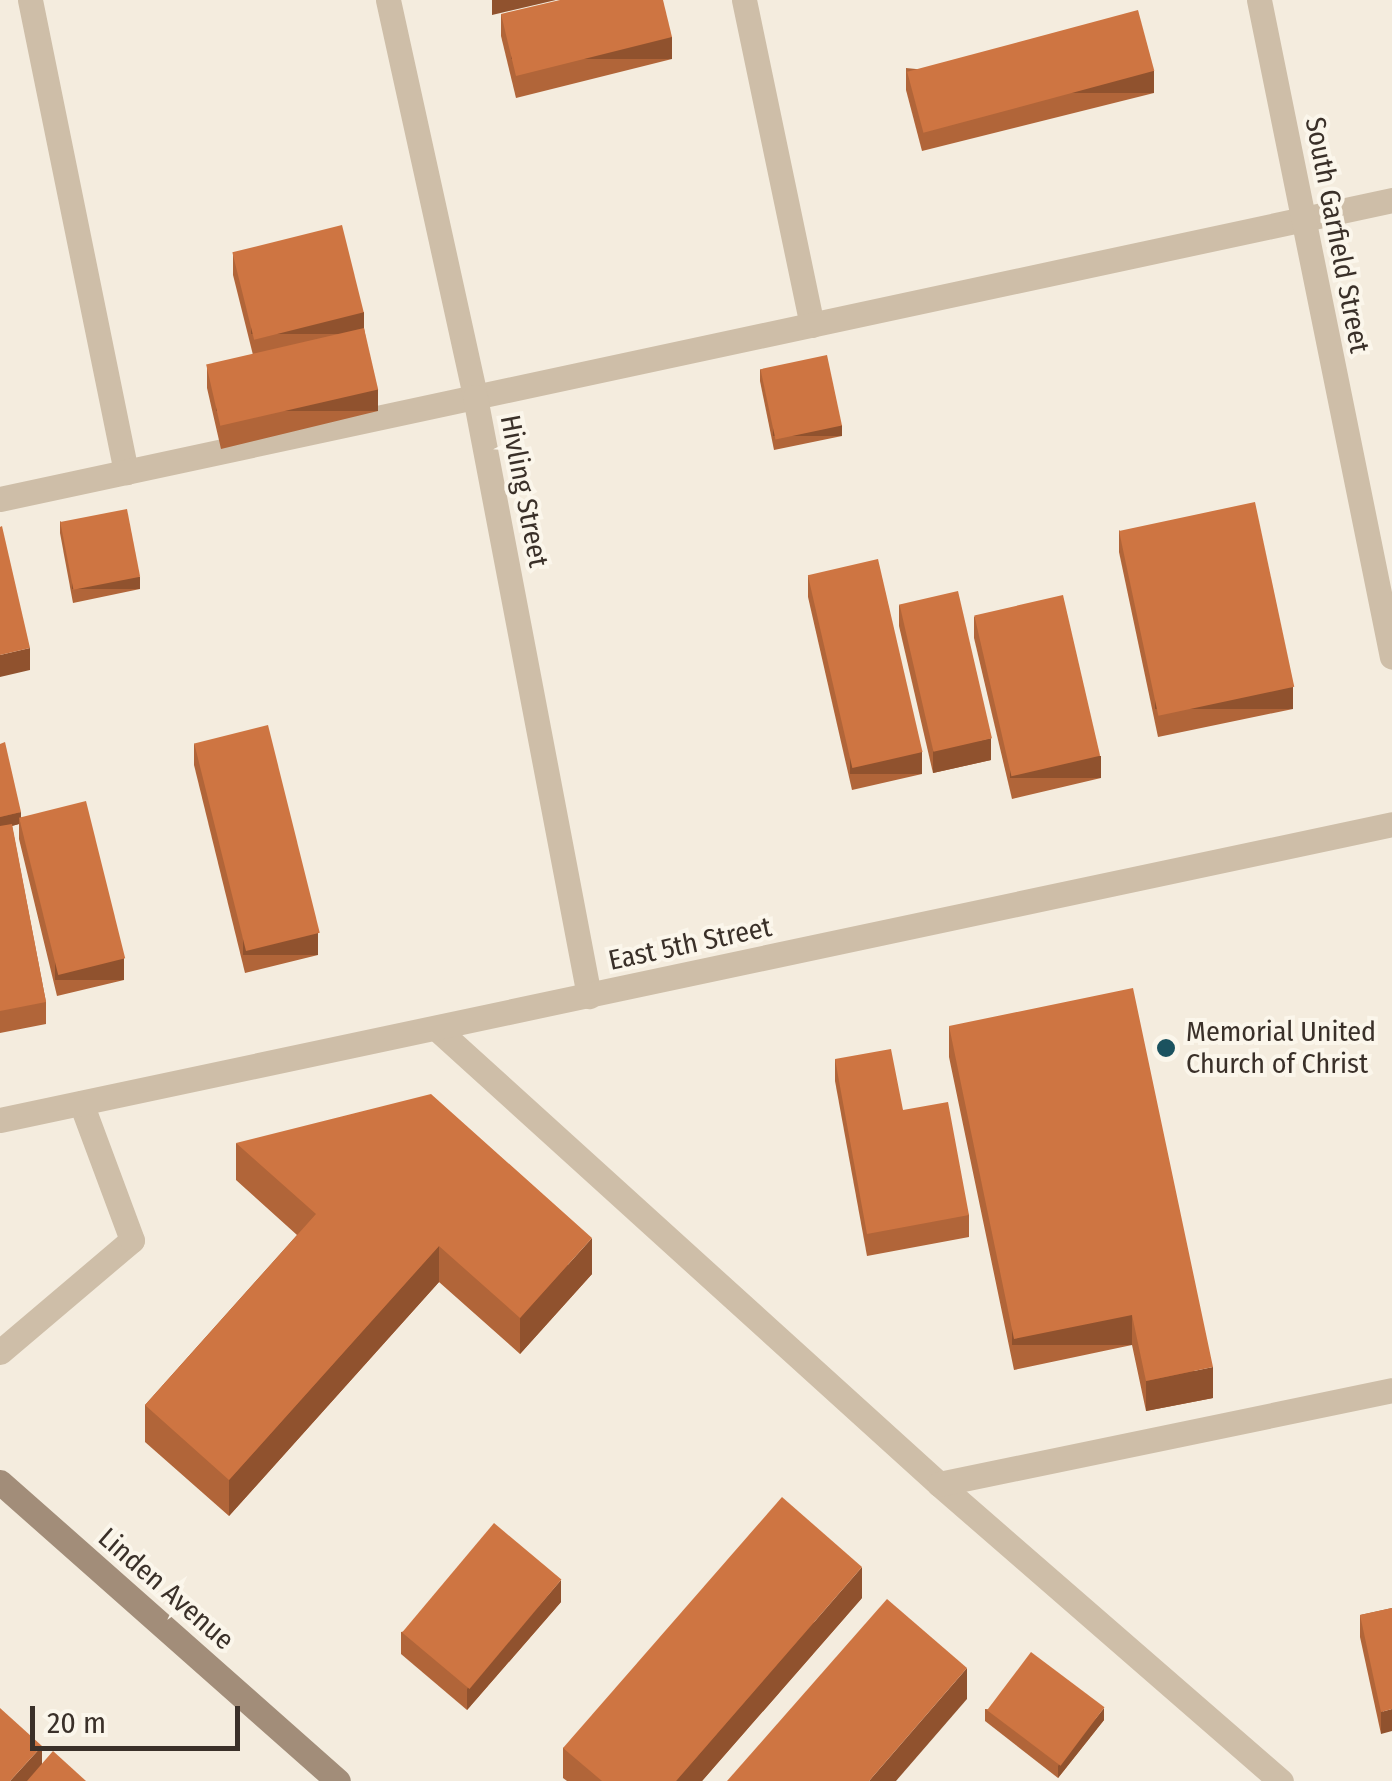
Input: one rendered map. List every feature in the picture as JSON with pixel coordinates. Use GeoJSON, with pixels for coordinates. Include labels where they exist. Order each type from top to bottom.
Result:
{"type":"FeatureCollection","features":[{"type":"Feature","properties":{"kind":"main road","name":"Linden Avenue"},"geometry":{"type":"LineString","coordinates":[[0,1482],[338,1781]]}},
{"type":"Feature","properties":{"kind":"street"},"geometry":{"type":"LineString","coordinates":[[30,0],[126,472]]}},
{"type":"Feature","properties":{"kind":"street","name":"Hivling Street"},"geometry":{"type":"LineString","coordinates":[[388,0],[475,397],[590,996]]}},
{"type":"Feature","properties":{"kind":"street"},"geometry":{"type":"LineString","coordinates":[[744,0],[812,325]]}},
{"type":"Feature","properties":{"kind":"street","name":"South Garfield Street"},"geometry":{"type":"LineString","coordinates":[[1259,0],[1392,658]]}},
{"type":"Feature","properties":{"kind":"street"},"geometry":{"type":"LineString","coordinates":[[0,500],[1392,200]]}},
{"type":"Feature","properties":{"kind":"street","name":"East 5th Street"},"geometry":{"type":"LineString","coordinates":[[0,1120],[1392,824]]}},
{"type":"Feature","properties":{"kind":"street"},"geometry":{"type":"LineString","coordinates":[[437,1029],[939,1484],[1281,1781]]}},
{"type":"Feature","properties":{"kind":"street"},"geometry":{"type":"LineString","coordinates":[[0,1352],[132,1240],[81,1103]]}},
{"type":"Feature","properties":{"kind":"street"},"geometry":{"type":"LineString","coordinates":[[939,1484],[1392,1390]]}},
{"type":"Feature","properties":{"kind":"building"},"geometry":{"type":"Polygon","coordinates":[[[560,0],[663,0],[672,37],[516,76],[501,14],[560,0]]]}},
{"type":"Feature","properties":{"kind":"building"},"geometry":{"type":"Polygon","coordinates":[[[1138,10],[1154,71],[923,133],[907,72],[1138,10]]]}},
{"type":"Feature","properties":{"kind":"building"},"geometry":{"type":"Polygon","coordinates":[[[342,225],[364,312],[254,340],[232,252],[342,225]]]}},
{"type":"Feature","properties":{"kind":"building"},"geometry":{"type":"Polygon","coordinates":[[[364,328],[378,389],[220,426],[206,364],[364,328]]]}},
{"type":"Feature","properties":{"kind":"building"},"geometry":{"type":"Polygon","coordinates":[[[827,355],[842,425],[775,440],[760,369],[827,355]]]}},
{"type":"Feature","properties":{"kind":"building"},"geometry":{"type":"Polygon","coordinates":[[[1255,502],[1294,687],[1158,716],[1119,531],[1255,502]]]}},
{"type":"Feature","properties":{"kind":"building"},"geometry":{"type":"Polygon","coordinates":[[[127,509],[140,577],[73,590],[60,522],[127,509]]]}},
{"type":"Feature","properties":{"kind":"building"},"geometry":{"type":"Polygon","coordinates":[[[0,527],[30,648],[0,655],[0,527]]]}},
{"type":"Feature","properties":{"kind":"building"},"geometry":{"type":"Polygon","coordinates":[[[878,559],[923,752],[852,768],[808,575],[878,559]]]}},
{"type":"Feature","properties":{"kind":"building"},"geometry":{"type":"Polygon","coordinates":[[[958,591],[992,738],[934,752],[900,604],[958,591]]]}},
{"type":"Feature","properties":{"kind":"building"},"geometry":{"type":"Polygon","coordinates":[[[1063,595],[1100,756],[1011,776],[974,615],[1063,595]]]}},
{"type":"Feature","properties":{"kind":"building"},"geometry":{"type":"Polygon","coordinates":[[[268,725],[320,933],[246,951],[194,743],[268,725]]]}},
{"type":"Feature","properties":{"kind":"building"},"geometry":{"type":"Polygon","coordinates":[[[5,742],[21,812],[0,817],[0,744],[5,742]]]}},
{"type":"Feature","properties":{"kind":"building"},"geometry":{"type":"Polygon","coordinates":[[[86,801],[125,958],[58,975],[19,818],[86,801]]]}},
{"type":"Feature","properties":{"kind":"building"},"geometry":{"type":"Polygon","coordinates":[[[12,824],[46,1002],[0,1011],[0,826],[12,824]]]}},
{"type":"Feature","properties":{"kind":"building"},"geometry":{"type":"Polygon","coordinates":[[[1133,988],[1213,1367],[1146,1381],[1132,1315],[1014,1339],[949,1026],[1133,988]]]}},
{"type":"Feature","properties":{"kind":"building"},"geometry":{"type":"Polygon","coordinates":[[[891,1049],[903,1110],[948,1102],[969,1215],[867,1234],[835,1059],[891,1049]]]}},
{"type":"Feature","properties":{"kind":"building"},"geometry":{"type":"Polygon","coordinates":[[[431,1094],[592,1238],[520,1318],[439,1246],[229,1480],[145,1405],[316,1214],[236,1143],[431,1094]]]}},
{"type":"Feature","properties":{"kind":"building"},"geometry":{"type":"Polygon","coordinates":[[[782,1497],[862,1567],[676,1781],[602,1781],[563,1748],[782,1497]]]}},
{"type":"Feature","properties":{"kind":"building"},"geometry":{"type":"Polygon","coordinates":[[[494,1523],[561,1580],[469,1689],[402,1633],[494,1523]]]}},
{"type":"Feature","properties":{"kind":"building"},"geometry":{"type":"Polygon","coordinates":[[[887,1599],[967,1668],[869,1781],[727,1781],[887,1599]]]}},
{"type":"Feature","properties":{"kind":"building"},"geometry":{"type":"Polygon","coordinates":[[[1392,1608],[1392,1709],[1381,1712],[1360,1615],[1392,1608]]]}},
{"type":"Feature","properties":{"kind":"building"},"geometry":{"type":"Polygon","coordinates":[[[1031,1652],[1104,1707],[1061,1766],[987,1710],[1031,1652]]]}},
{"type":"Feature","properties":{"kind":"building"},"geometry":{"type":"Polygon","coordinates":[[[0,1708],[42,1746],[10,1781],[0,1781],[0,1708]]]}},
{"type":"Feature","properties":{"kind":"building"},"geometry":{"type":"Polygon","coordinates":[[[53,1751],[86,1781],[27,1781],[53,1751]]]}},
{"type":"Feature","properties":{"kind":"place","name":"Memorial United Church of Christ"},"geometry":{"type":"Point","coordinates":[1166,1048]}}]}
